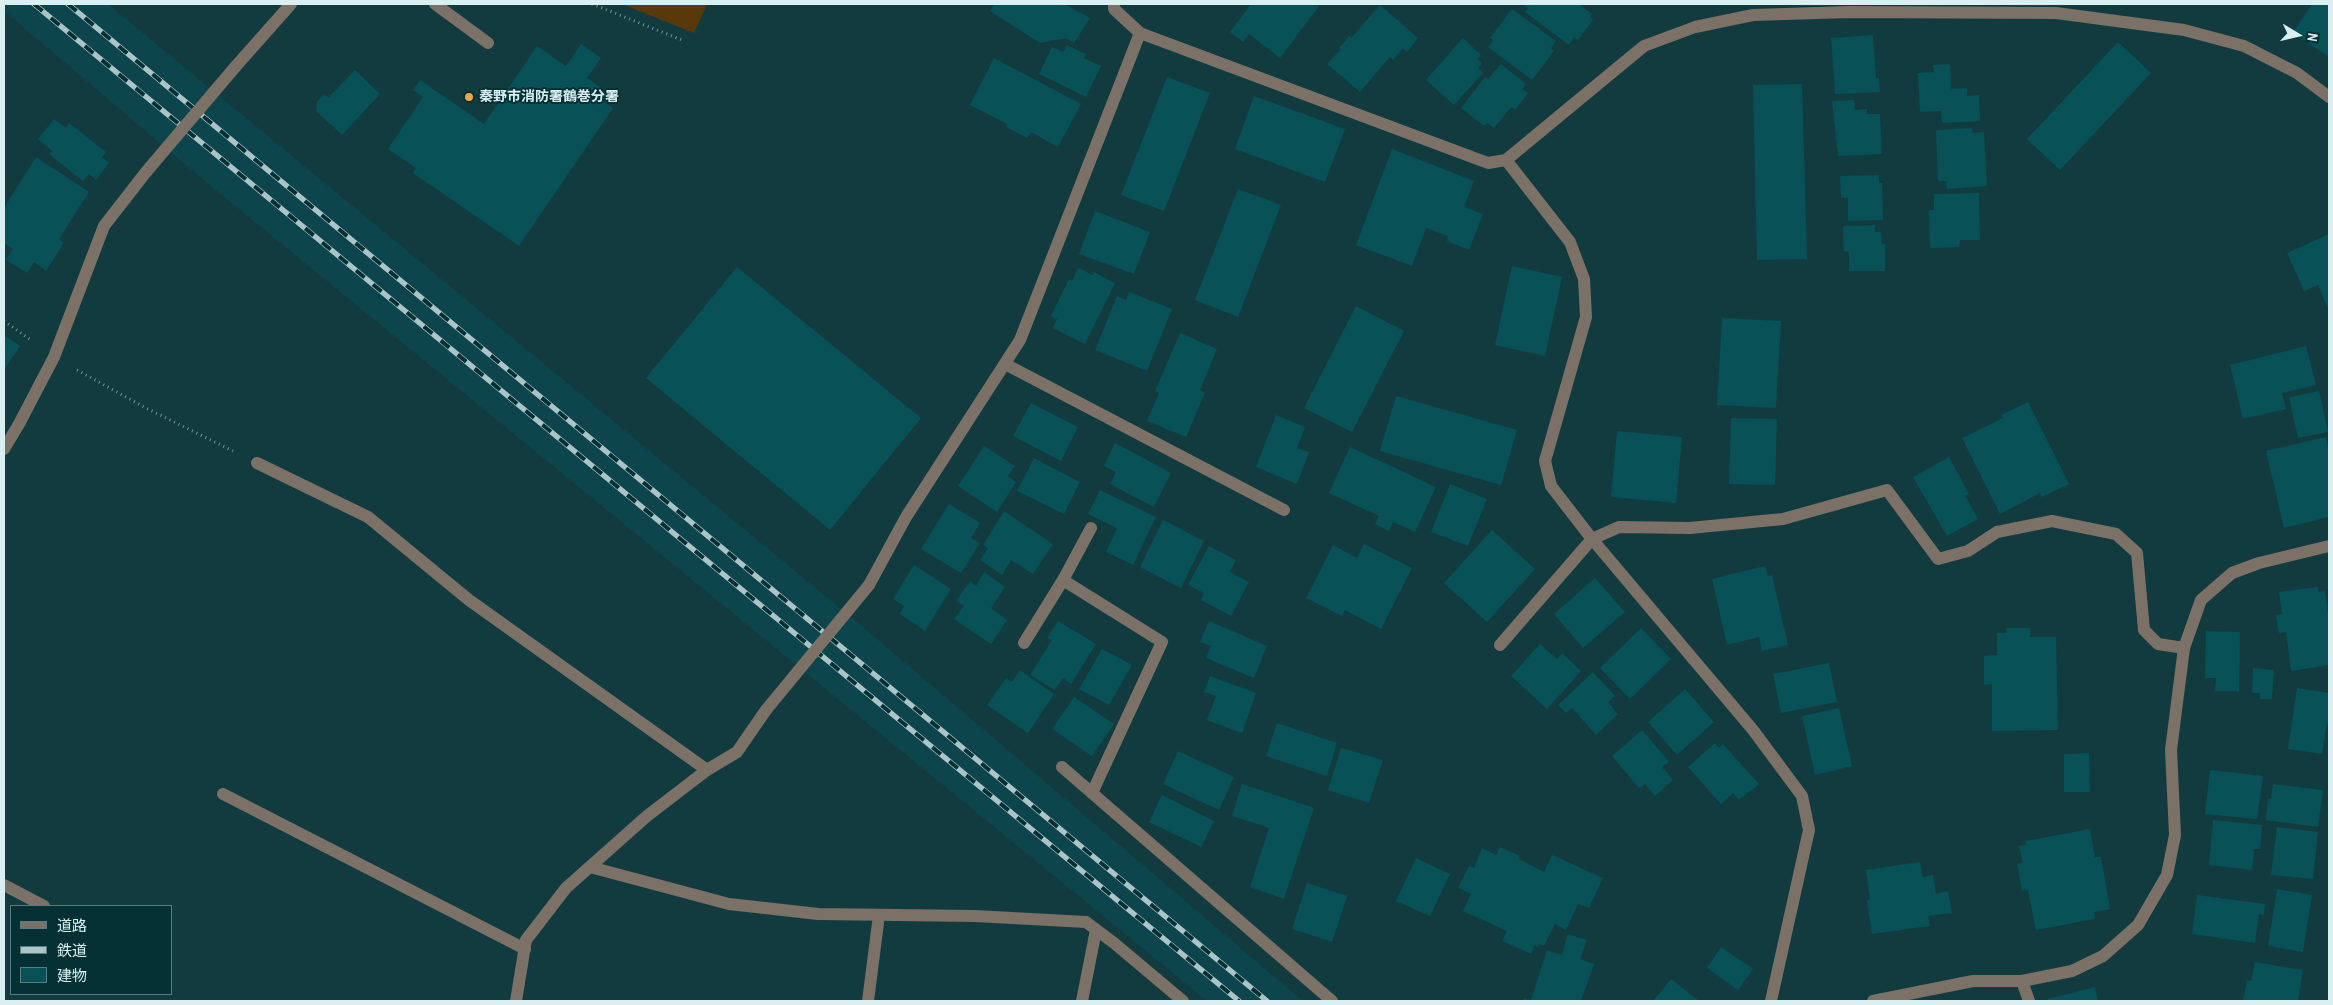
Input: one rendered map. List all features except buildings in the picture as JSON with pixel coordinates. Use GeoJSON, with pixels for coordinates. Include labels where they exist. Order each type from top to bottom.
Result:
{"type":"FeatureCollection","features":[{"type":"Feature","properties":{"kind":"street"},"geometry":{"type":"LineString","coordinates":[[4,449],[54,357],[104,226],[146,172],[291,4]]}},
{"type":"Feature","properties":{"kind":"street"},"geometry":{"type":"LineString","coordinates":[[435,4],[488,43]]}},
{"type":"Feature","properties":{"kind":"street"},"geometry":{"type":"LineString","coordinates":[[1111,5],[1140,33],[1488,164],[1506,160],[1644,46],[1695,27],[1753,10],[2056,13],[2184,30],[2244,46],[2297,73],[2329,97]]}},
{"type":"Feature","properties":{"kind":"street"},"geometry":{"type":"LineString","coordinates":[[516,1001],[526,940],[566,888],[647,816],[707,770],[737,752],[766,710],[869,585],[906,517],[1020,340],[1140,33]]}},
{"type":"Feature","properties":{"kind":"street"},"geometry":{"type":"LineString","coordinates":[[1506,160],[1570,242],[1584,279],[1586,316],[1545,461],[1551,486],[1592,539],[1753,730],[1802,796],[1809,830],[1771,1001]]}},
{"type":"Feature","properties":{"kind":"street"},"geometry":{"type":"LineString","coordinates":[[1005,364],[1284,510]]}},
{"type":"Feature","properties":{"kind":"street"},"geometry":{"type":"LineString","coordinates":[[257,462],[368,517],[469,600],[707,770]]}},
{"type":"Feature","properties":{"kind":"street"},"geometry":{"type":"LineString","coordinates":[[1500,645],[1592,539],[1620,527],[1690,528],[1784,519],[1887,490],[1938,560],[1968,551],[1997,532],[2052,521],[2116,534],[2137,553],[2144,630],[2158,644],[2184,648]]}},
{"type":"Feature","properties":{"kind":"street"},"geometry":{"type":"LineString","coordinates":[[1024,643],[1063,580],[1091,528]]}},
{"type":"Feature","properties":{"kind":"street"},"geometry":{"type":"LineString","coordinates":[[1874,1001],[1973,981],[2022,981],[2072,971],[2103,956],[2138,925],[2167,875],[2175,835],[2171,750],[2184,648],[2201,600],[2232,573],[2259,563],[2329,546]]}},
{"type":"Feature","properties":{"kind":"street"},"geometry":{"type":"LineString","coordinates":[[1063,580],[1162,642],[1092,793]]}},
{"type":"Feature","properties":{"kind":"street"},"geometry":{"type":"LineString","coordinates":[[1062,767],[1332,1001]]}},
{"type":"Feature","properties":{"kind":"street"},"geometry":{"type":"LineString","coordinates":[[223,794],[525,949]]}},
{"type":"Feature","properties":{"kind":"street"},"geometry":{"type":"LineString","coordinates":[[590,867],[728,904],[818,914],[975,916],[1086,922],[1183,1001]]}},
{"type":"Feature","properties":{"kind":"street"},"geometry":{"type":"LineString","coordinates":[[5,889],[42,905]]}},
{"type":"Feature","properties":{"kind":"street"},"geometry":{"type":"LineString","coordinates":[[868,1001],[879,915]]}},
{"type":"Feature","properties":{"kind":"street"},"geometry":{"type":"LineString","coordinates":[[1082,1001],[1096,930]]}},
{"type":"Feature","properties":{"kind":"street"},"geometry":{"type":"LineString","coordinates":[[2022,981],[2029,1001]]}},
{"type":"Feature","properties":{"kind":"path"},"geometry":{"type":"LineString","coordinates":[[592,4],[682,40]]}},
{"type":"Feature","properties":{"kind":"path"},"geometry":{"type":"LineString","coordinates":[[54,357],[146,408],[257,462]]}},
{"type":"Feature","properties":{"kind":"shaded area"},"geometry":{"type":"Polygon","coordinates":[[[4,4],[108,4],[869,632],[1303,1001],[1207,1001],[201,178],[4,11],[4,4]]]}},
{"type":"Feature","properties":{"kind":"shaded area"},"geometry":{"type":"Polygon","coordinates":[[[622,4],[707,4],[694,33],[622,4]]]}},
{"type":"Feature","properties":{"kind":"railway"},"geometry":{"type":"LineString","coordinates":[[34,4],[1239,1001]]}},
{"type":"Feature","properties":{"kind":"railway"},"geometry":{"type":"LineString","coordinates":[[68,4],[1267,1001]]}},
{"type":"Feature","properties":{"kind":"place","name":"秦野市消防署鶴巻分署"},"geometry":{"type":"Point","coordinates":[469,97]}}]}
